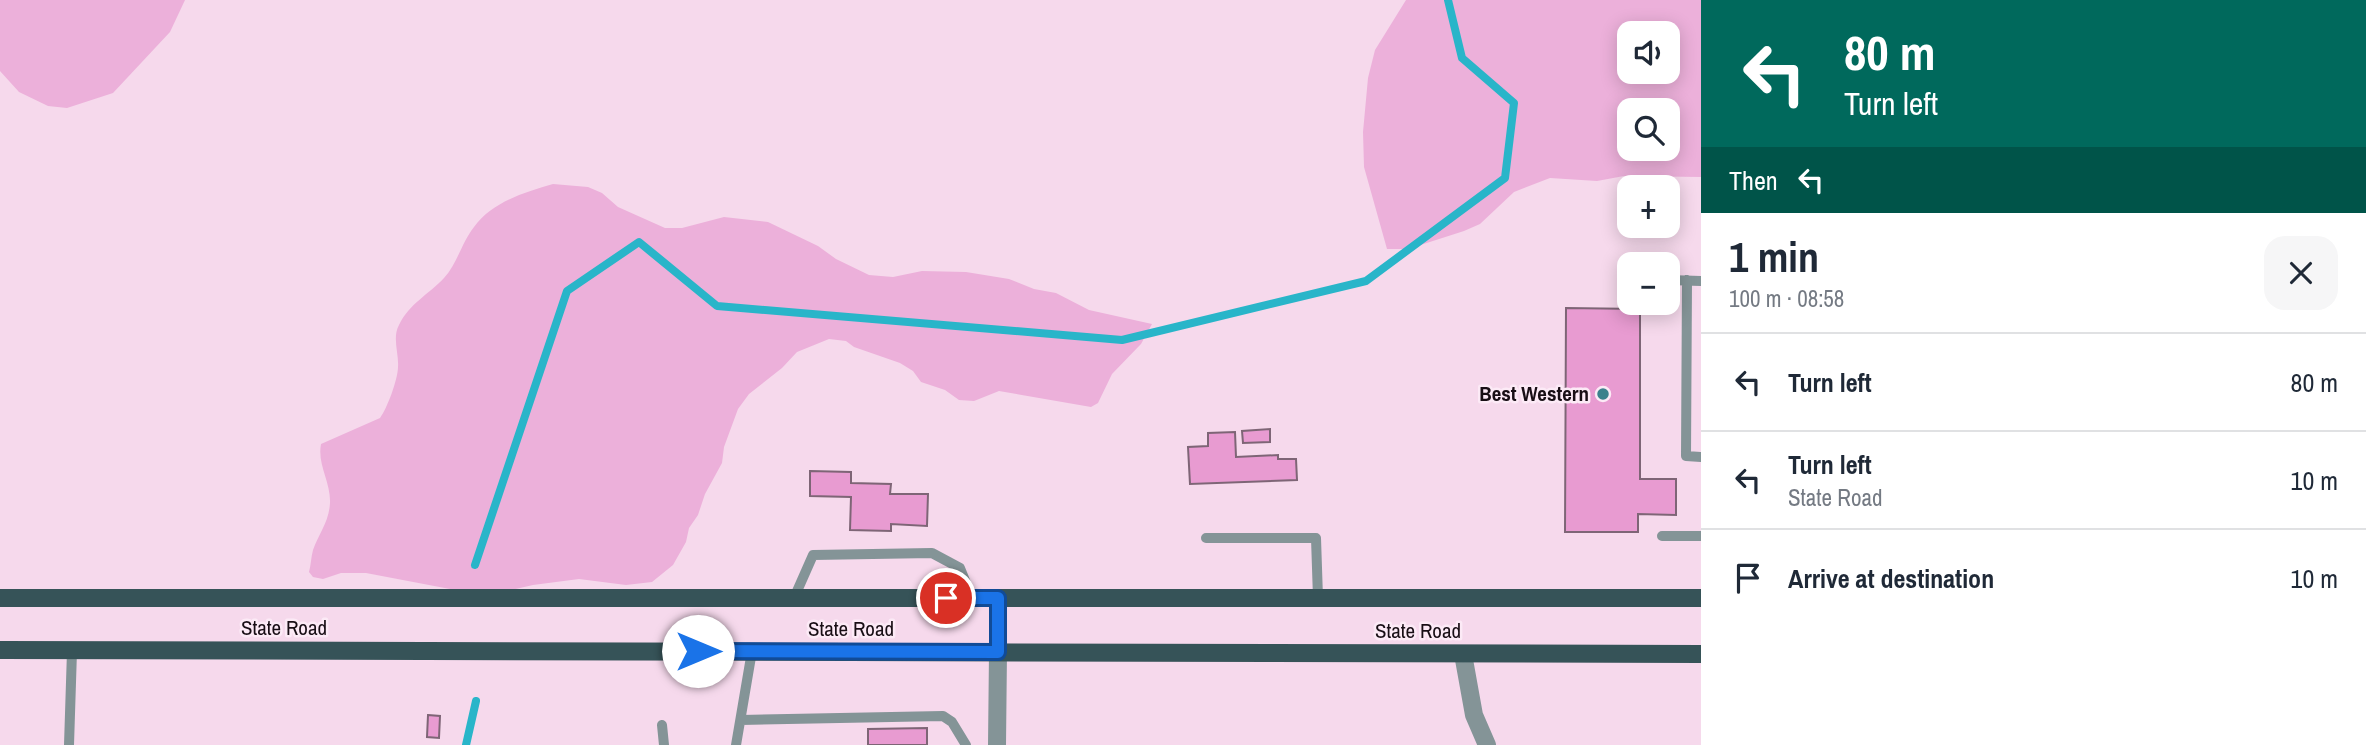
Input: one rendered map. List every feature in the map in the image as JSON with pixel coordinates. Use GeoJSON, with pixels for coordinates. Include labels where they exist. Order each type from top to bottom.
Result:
{"type":"FeatureCollection","features":[{"type":"Feature","properties":{"kind":"main road","name":"State Road"},"geometry":{"type":"LineString","coordinates":[[0,598],[1701,598]]}},
{"type":"Feature","properties":{"kind":"main road","name":"State Road"},"geometry":{"type":"LineString","coordinates":[[0,650],[1701,654]]}},
{"type":"Feature","properties":{"kind":"street"},"geometry":{"type":"LineString","coordinates":[[997,745],[998,652]]}},
{"type":"Feature","properties":{"kind":"street"},"geometry":{"type":"LineString","coordinates":[[1463,654],[1474,715],[1487,745]]}},
{"type":"Feature","properties":{"kind":"lane"},"geometry":{"type":"LineString","coordinates":[[1680,280],[1701,281]]}},
{"type":"Feature","properties":{"kind":"lane"},"geometry":{"type":"LineString","coordinates":[[1686,280],[1686,456],[1701,457]]}},
{"type":"Feature","properties":{"kind":"lane"},"geometry":{"type":"LineString","coordinates":[[1662,536],[1701,536]]}},
{"type":"Feature","properties":{"kind":"lane"},"geometry":{"type":"LineString","coordinates":[[1206,538],[1316,538],[1318,598]]}},
{"type":"Feature","properties":{"kind":"lane"},"geometry":{"type":"LineString","coordinates":[[794,598],[813,555],[932,553],[960,568],[971,598]]}},
{"type":"Feature","properties":{"kind":"lane"},"geometry":{"type":"LineString","coordinates":[[998,598],[998,652]]}},
{"type":"Feature","properties":{"kind":"lane"},"geometry":{"type":"LineString","coordinates":[[68,745],[72,650]]}},
{"type":"Feature","properties":{"kind":"lane"},"geometry":{"type":"LineString","coordinates":[[736,745],[752,651]]}},
{"type":"Feature","properties":{"kind":"lane"},"geometry":{"type":"LineString","coordinates":[[741,720],[943,716],[953,722],[966,745]]}},
{"type":"Feature","properties":{"kind":"lane"},"geometry":{"type":"LineString","coordinates":[[662,725],[664,745]]}},
{"type":"Feature","properties":{"kind":"shaded area"},"geometry":{"type":"Polygon","coordinates":[[[0,0],[185,0],[170,32],[113,93],[67,108],[48,106],[19,92],[0,71],[0,0]]]}},
{"type":"Feature","properties":{"kind":"shaded area"},"geometry":{"type":"Polygon","coordinates":[[[1406,0],[1701,0],[1701,177],[1617,175],[1617,177],[1597,181],[1550,178],[1514,192],[1480,224],[1464,231],[1408,249],[1387,249],[1364,167],[1363,132],[1368,78],[1375,50],[1406,0]]]}},
{"type":"Feature","properties":{"kind":"shaded area"},"geometry":{"type":"Polygon","coordinates":[[[553,184],[588,187],[602,193],[618,207],[665,228],[682,228],[724,217],[768,222],[869,275],[893,277],[922,271],[966,272],[1009,279],[1034,289],[1056,293],[1089,310],[1152,324],[1141,344],[1112,374],[1098,403],[1091,407],[999,391],[974,401],[959,400],[945,390],[921,382],[913,371],[900,363],[854,347],[846,341],[829,339],[797,352],[782,368],[749,394],[738,409],[724,447],[722,463],[705,494],[698,515],[689,528],[686,542],[673,565],[652,582],[626,585],[579,579],[493,594],[471,593],[366,573],[341,573],[323,579],[313,577],[309,572],[312,553],[326,522],[330,503],[321,459],[321,444],[380,418],[392,394],[398,372],[396,335],[399,325],[414,305],[449,272],[481,218],[510,199],[553,184]]]}},
{"type":"Feature","properties":{"kind":"building","name":"Best Western"},"geometry":{"type":"Polygon","coordinates":[[[1566,308],[1617,309],[1617,315],[1640,315],[1640,479],[1676,479],[1676,515],[1638,514],[1638,532],[1565,532],[1566,308]]]}},
{"type":"Feature","properties":{"kind":"building"},"geometry":{"type":"Polygon","coordinates":[[[1270,429],[1270,442],[1243,443],[1242,431],[1270,429]]]}},
{"type":"Feature","properties":{"kind":"building"},"geometry":{"type":"Polygon","coordinates":[[[1235,432],[1236,457],[1278,455],[1278,459],[1296,459],[1297,480],[1190,484],[1188,447],[1208,446],[1208,433],[1235,432]]]}},
{"type":"Feature","properties":{"kind":"building"},"geometry":{"type":"Polygon","coordinates":[[[810,471],[851,472],[851,483],[891,484],[890,494],[928,494],[927,526],[891,524],[891,531],[850,530],[851,497],[810,496],[810,471]]]}},
{"type":"Feature","properties":{"kind":"building"},"geometry":{"type":"Polygon","coordinates":[[[428,715],[440,716],[439,738],[427,737],[428,715]]]}},
{"type":"Feature","properties":{"kind":"building"},"geometry":{"type":"Polygon","coordinates":[[[927,728],[927,745],[868,745],[868,729],[927,728]]]}},
{"type":"Feature","properties":{"kind":"waterway"},"geometry":{"type":"LineString","coordinates":[[475,565],[567,291],[639,242],[717,306],[1122,340],[1366,281],[1505,178],[1514,103],[1462,58],[1448,0]]}},
{"type":"Feature","properties":{"kind":"waterway"},"geometry":{"type":"LineString","coordinates":[[466,745],[476,701]]}},
{"type":"Feature","properties":{"kind":"place","name":"Best Western"},"geometry":{"type":"Point","coordinates":[1603,394]}},
{"type":"Feature","properties":{"kind":"route"},"geometry":{"type":"LineString","coordinates":[[698,651],[998,652],[998,598],[946,598]]}}]}
